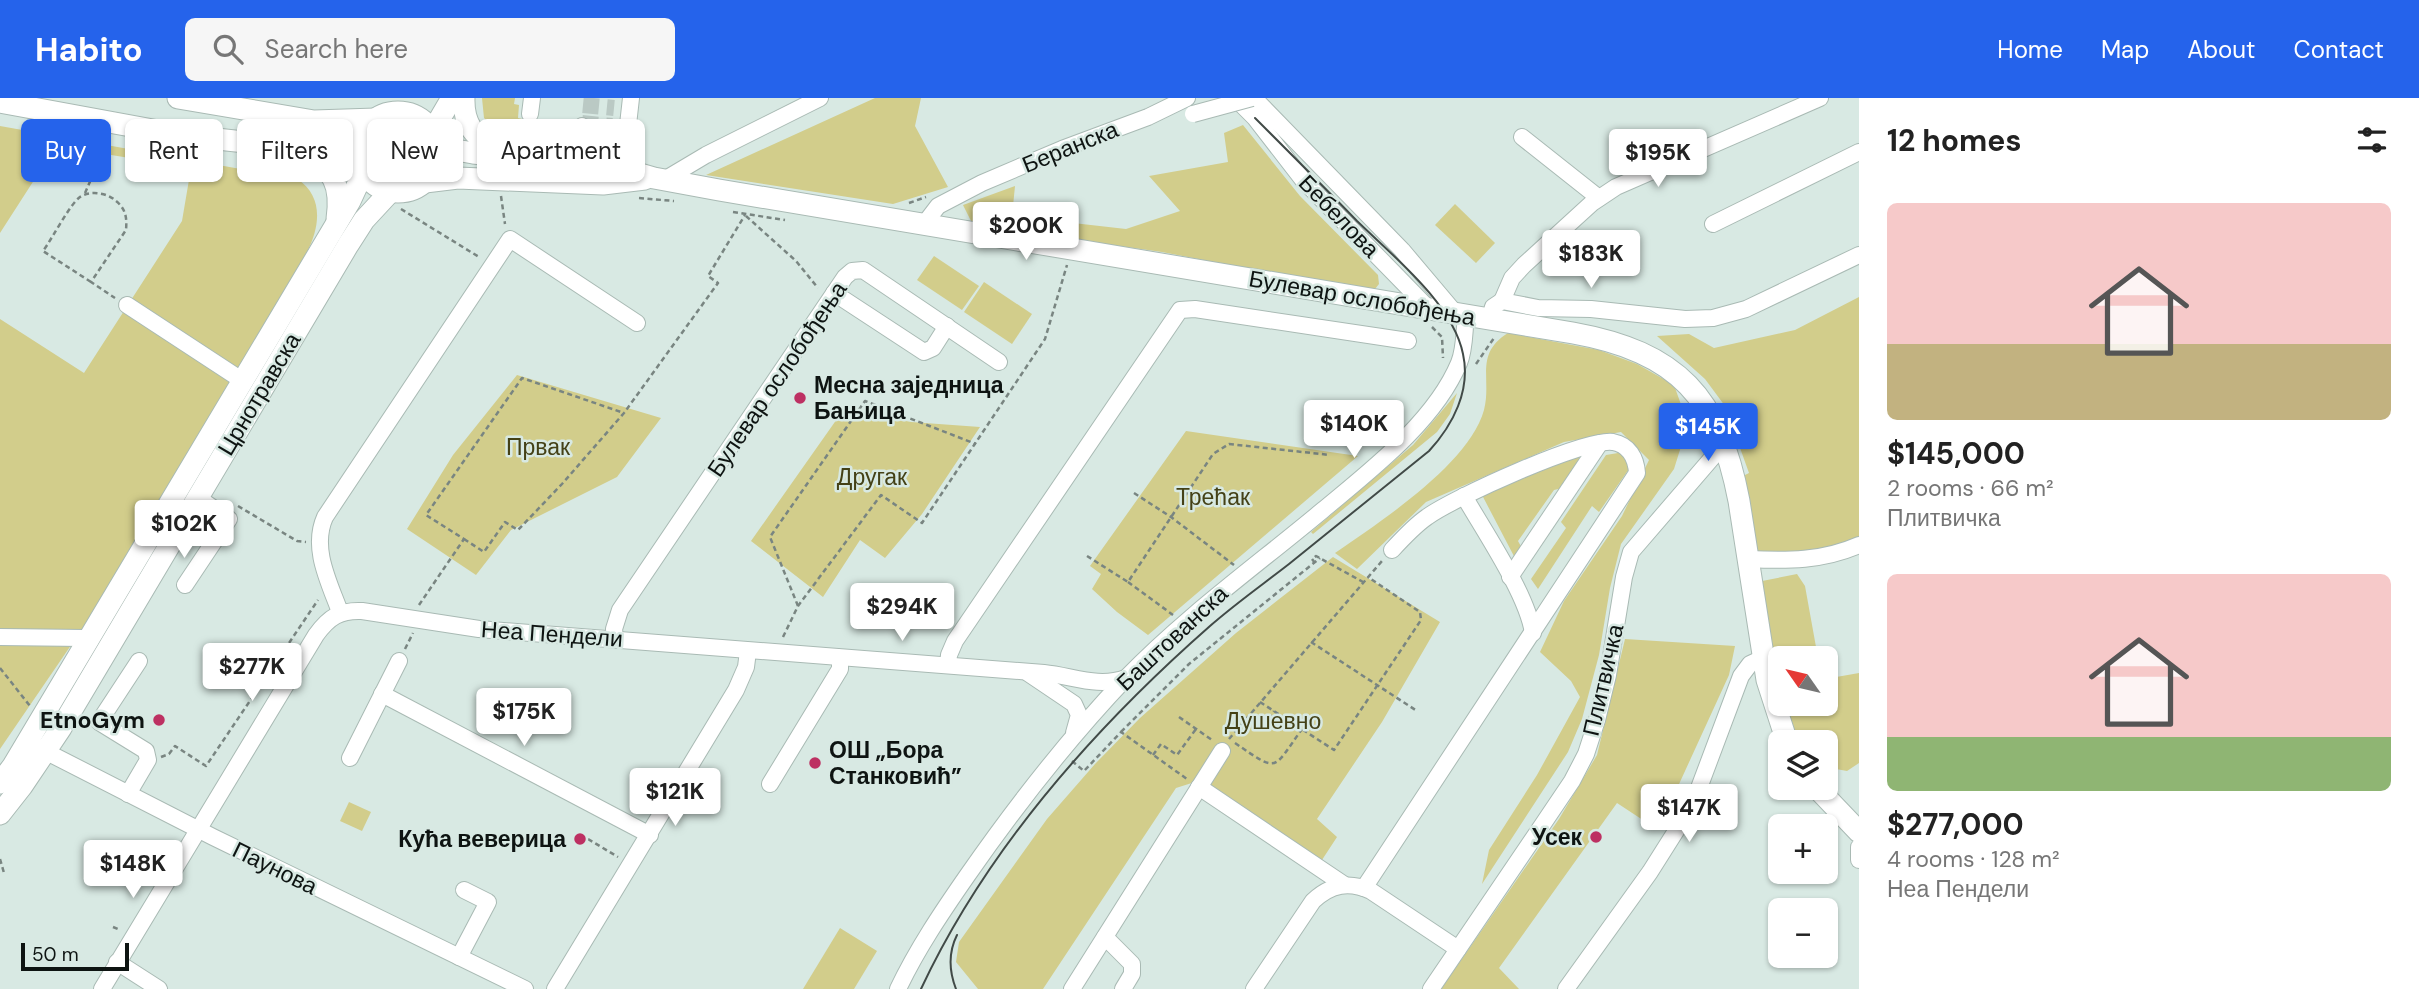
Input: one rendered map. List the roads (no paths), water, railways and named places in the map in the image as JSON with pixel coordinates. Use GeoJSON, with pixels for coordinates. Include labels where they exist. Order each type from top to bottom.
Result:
{"type":"FeatureCollection","features":[{"type":"Feature","properties":{"kind":"main road"},"geometry":{"type":"LineString","coordinates":[[178,98],[244,104],[322,122],[367,120]]}},
{"type":"Feature","properties":{"kind":"main road"},"geometry":{"type":"LineString","coordinates":[[400,113],[419,98]]}},
{"type":"Feature","properties":{"kind":"main road"},"geometry":{"type":"LineString","coordinates":[[442,119],[452,98]]}},
{"type":"Feature","properties":{"kind":"main road"},"geometry":{"type":"LineString","coordinates":[[464,98],[465,118],[470,129],[477,135]]}},
{"type":"Feature","properties":{"kind":"main road"},"geometry":{"type":"LineString","coordinates":[[0,102],[50,104],[180,135],[237,141]]}},
{"type":"Feature","properties":{"kind":"main road"},"geometry":{"type":"LineString","coordinates":[[376,119],[387,114],[400,113],[418,119]]}},
{"type":"Feature","properties":{"kind":"main road"},"geometry":{"type":"LineString","coordinates":[[361,168],[360,141],[367,128]]}},
{"type":"Feature","properties":{"kind":"main road"},"geometry":{"type":"LineString","coordinates":[[353,164],[361,168],[372,183],[395,200],[425,182]]}},
{"type":"Feature","properties":{"kind":"main road","name":"Црнотравска"},"geometry":{"type":"LineString","coordinates":[[0,814],[89,641],[356,192],[361,168]]}},
{"type":"Feature","properties":{"kind":"main road","name":"Булевар ослобођења"},"geometry":{"type":"LineString","coordinates":[[645,175],[1429,309],[1461,315],[1495,327],[1589,336],[1649,356],[1673,371],[1693,389],[1708,409],[1724,444],[1735,480],[1763,658],[1782,730]]}},
{"type":"Feature","properties":{"kind":"main road","name":"Булевар ослобођења"},"geometry":{"type":"LineString","coordinates":[[463,178],[603,184],[659,179]]}},
{"type":"Feature","properties":{"kind":"main road"},"geometry":{"type":"LineString","coordinates":[[335,182],[338,195],[336,225]]}},
{"type":"Feature","properties":{"kind":"main road","name":"Црнотравска"},"geometry":{"type":"LineString","coordinates":[[0,783],[37,746],[197,497],[364,220],[395,200]]}},
{"type":"Feature","properties":{"kind":"main road"},"geometry":{"type":"LineString","coordinates":[[1828,800],[1859,832]]}},
{"type":"Feature","properties":{"kind":"street"},"geometry":{"type":"LineString","coordinates":[[659,179],[820,98]]}},
{"type":"Feature","properties":{"kind":"street","name":"Беранска"},"geometry":{"type":"LineString","coordinates":[[925,223],[938,206],[982,183],[1148,117],[1187,98]]}},
{"type":"Feature","properties":{"kind":"street","name":"Бебелова"},"geometry":{"type":"LineString","coordinates":[[1235,98],[1255,118],[1303,180],[1429,309]]}},
{"type":"Feature","properties":{"kind":"street"},"geometry":{"type":"LineString","coordinates":[[1253,98],[1402,250],[1461,315]]}},
{"type":"Feature","properties":{"kind":"street","name":"Беранска"},"geometry":{"type":"LineString","coordinates":[[1148,117],[1193,114],[1253,98]]}},
{"type":"Feature","properties":{"kind":"street"},"geometry":{"type":"LineString","coordinates":[[1495,327],[1493,307],[1502,301],[1512,278],[1599,198],[1616,187],[1820,98]]}},
{"type":"Feature","properties":{"kind":"street"},"geometry":{"type":"LineString","coordinates":[[1522,137],[1599,198]]}},
{"type":"Feature","properties":{"kind":"street"},"geometry":{"type":"LineString","coordinates":[[1713,224],[1859,152]]}},
{"type":"Feature","properties":{"kind":"street"},"geometry":{"type":"LineString","coordinates":[[102,989],[316,635],[340,612],[321,559],[319,539],[321,526],[333,503],[510,239],[637,323]]}},
{"type":"Feature","properties":{"kind":"street"},"geometry":{"type":"LineString","coordinates":[[1502,301],[1538,308],[1591,309],[1685,319],[1713,318],[1746,309],[1859,255]]}},
{"type":"Feature","properties":{"kind":"street","name":"Булевар ослобођења"},"geometry":{"type":"LineString","coordinates":[[615,638],[614,629],[620,610],[852,271],[863,270],[999,362]]}},
{"type":"Feature","properties":{"kind":"street"},"geometry":{"type":"LineString","coordinates":[[832,298],[924,352],[933,348],[947,327]]}},
{"type":"Feature","properties":{"kind":"street"},"geometry":{"type":"LineString","coordinates":[[127,305],[243,381]]}},
{"type":"Feature","properties":{"kind":"street","name":"Булевар ослобођења"},"geometry":{"type":"LineString","coordinates":[[948,665],[955,641],[1180,310],[1195,309],[1408,341]]}},
{"type":"Feature","properties":{"kind":"street","name":"Баштованска"},"geometry":{"type":"LineString","coordinates":[[898,989],[915,956],[985,850],[1066,747],[1126,678],[1225,588],[1355,483],[1420,421],[1459,364],[1461,315]]}},
{"type":"Feature","properties":{"kind":"street"},"geometry":{"type":"LineString","coordinates":[[1364,888],[1637,473],[1635,460],[1625,447],[1610,441],[1557,455],[1464,496],[1428,516],[1392,550]]}},
{"type":"Feature","properties":{"kind":"street"},"geometry":{"type":"LineString","coordinates":[[1510,577],[1600,443]]}},
{"type":"Feature","properties":{"kind":"street","name":"Плитвичка"},"geometry":{"type":"LineString","coordinates":[[1431,989],[1550,813],[1586,754],[1608,675],[1624,577],[1631,552],[1724,444]]}},
{"type":"Feature","properties":{"kind":"street"},"geometry":{"type":"LineString","coordinates":[[1464,496],[1510,577],[1528,613],[1533,633]]}},
{"type":"Feature","properties":{"kind":"street"},"geometry":{"type":"LineString","coordinates":[[185,585],[229,519],[197,497]]}},
{"type":"Feature","properties":{"kind":"street"},"geometry":{"type":"LineString","coordinates":[[1748,559],[1819,558],[1836,555],[1859,545]]}},
{"type":"Feature","properties":{"kind":"street","name":"Неа Пендели"},"geometry":{"type":"LineString","coordinates":[[340,612],[362,611],[480,629],[1061,675],[1095,683],[1126,678]]}},
{"type":"Feature","properties":{"kind":"street"},"geometry":{"type":"LineString","coordinates":[[0,637],[84,638],[89,641]]}},
{"type":"Feature","properties":{"kind":"street"},"geometry":{"type":"LineString","coordinates":[[555,989],[743,678],[748,651]]}},
{"type":"Feature","properties":{"kind":"street"},"geometry":{"type":"LineString","coordinates":[[770,784],[840,669],[841,662],[836,657]]}},
{"type":"Feature","properties":{"kind":"street"},"geometry":{"type":"LineString","coordinates":[[1566,989],[1650,872],[1693,804],[1737,685],[1750,664],[1763,658]]}},
{"type":"Feature","properties":{"kind":"street"},"geometry":{"type":"LineString","coordinates":[[128,794],[148,760],[146,751],[99,722],[139,661]]}},
{"type":"Feature","properties":{"kind":"street"},"geometry":{"type":"LineString","coordinates":[[350,758],[399,661]]}},
{"type":"Feature","properties":{"kind":"street","name":"Неа Пендели"},"geometry":{"type":"LineString","coordinates":[[1026,673],[1055,690],[1077,708],[1077,726],[1066,747]]}},
{"type":"Feature","properties":{"kind":"street"},"geometry":{"type":"LineString","coordinates":[[382,694],[650,835]]}},
{"type":"Feature","properties":{"kind":"street","name":"Паунова"},"geometry":{"type":"LineString","coordinates":[[37,746],[197,829],[525,989]]}},
{"type":"Feature","properties":{"kind":"street"},"geometry":{"type":"LineString","coordinates":[[1072,989],[1225,746]]}},
{"type":"Feature","properties":{"kind":"street"},"geometry":{"type":"LineString","coordinates":[[1199,787],[1343,884],[1364,888],[1458,949]]}},
{"type":"Feature","properties":{"kind":"street"},"geometry":{"type":"LineString","coordinates":[[1859,847],[1859,860]]}},
{"type":"Feature","properties":{"kind":"street"},"geometry":{"type":"LineString","coordinates":[[1254,989],[1266,982],[1313,901],[1321,894],[1343,884]]}},
{"type":"Feature","properties":{"kind":"street"},"geometry":{"type":"LineString","coordinates":[[459,957],[488,902],[464,890]]}},
{"type":"Feature","properties":{"kind":"street"},"geometry":{"type":"LineString","coordinates":[[1105,937],[1132,964],[1132,974],[1123,989]]}},
{"type":"Feature","properties":{"kind":"street"},"geometry":{"type":"LineString","coordinates":[[117,962],[156,988]]}},
{"type":"Feature","properties":{"kind":"tunnel"},"geometry":{"type":"LineString","coordinates":[[583,105],[614,108]]}},
{"type":"Feature","properties":{"kind":"tram line"},"geometry":{"type":"LineString","coordinates":[[921,989],[978,887],[1011,839],[1085,749],[1125,706],[1210,626],[1429,451],[1446,430],[1458,406],[1464,381],[1463,354],[1457,335],[1435,299],[1255,118]]}},
{"type":"Feature","properties":{"kind":"tram line"},"geometry":{"type":"LineString","coordinates":[[956,989],[950,962],[957,935]]}},
{"type":"Feature","properties":{"kind":"place","name":"Месна заједница Бањица"},"geometry":{"type":"Point","coordinates":[800,398]}},
{"type":"Feature","properties":{"kind":"place","name":"EtnoGym"},"geometry":{"type":"Point","coordinates":[159,720]}},
{"type":"Feature","properties":{"kind":"place","name":"ОШ „Бора Станковић”"},"geometry":{"type":"Point","coordinates":[815,763]}},
{"type":"Feature","properties":{"kind":"place","name":"Усек"},"geometry":{"type":"Point","coordinates":[1596,837]}},
{"type":"Feature","properties":{"kind":"place","name":"Кућа веверица"},"geometry":{"type":"Point","coordinates":[580,839]}},
{"type":"Feature","properties":{"kind":"park label","name":"Првак"},"geometry":{"type":"Point","coordinates":[538,447]}},
{"type":"Feature","properties":{"kind":"park label","name":"Другак"},"geometry":{"type":"Point","coordinates":[872,477]}},
{"type":"Feature","properties":{"kind":"park label","name":"Трећак"},"geometry":{"type":"Point","coordinates":[1213,497]}},
{"type":"Feature","properties":{"kind":"park label","name":"Душевно"},"geometry":{"type":"Point","coordinates":[1273,721]}}]}
